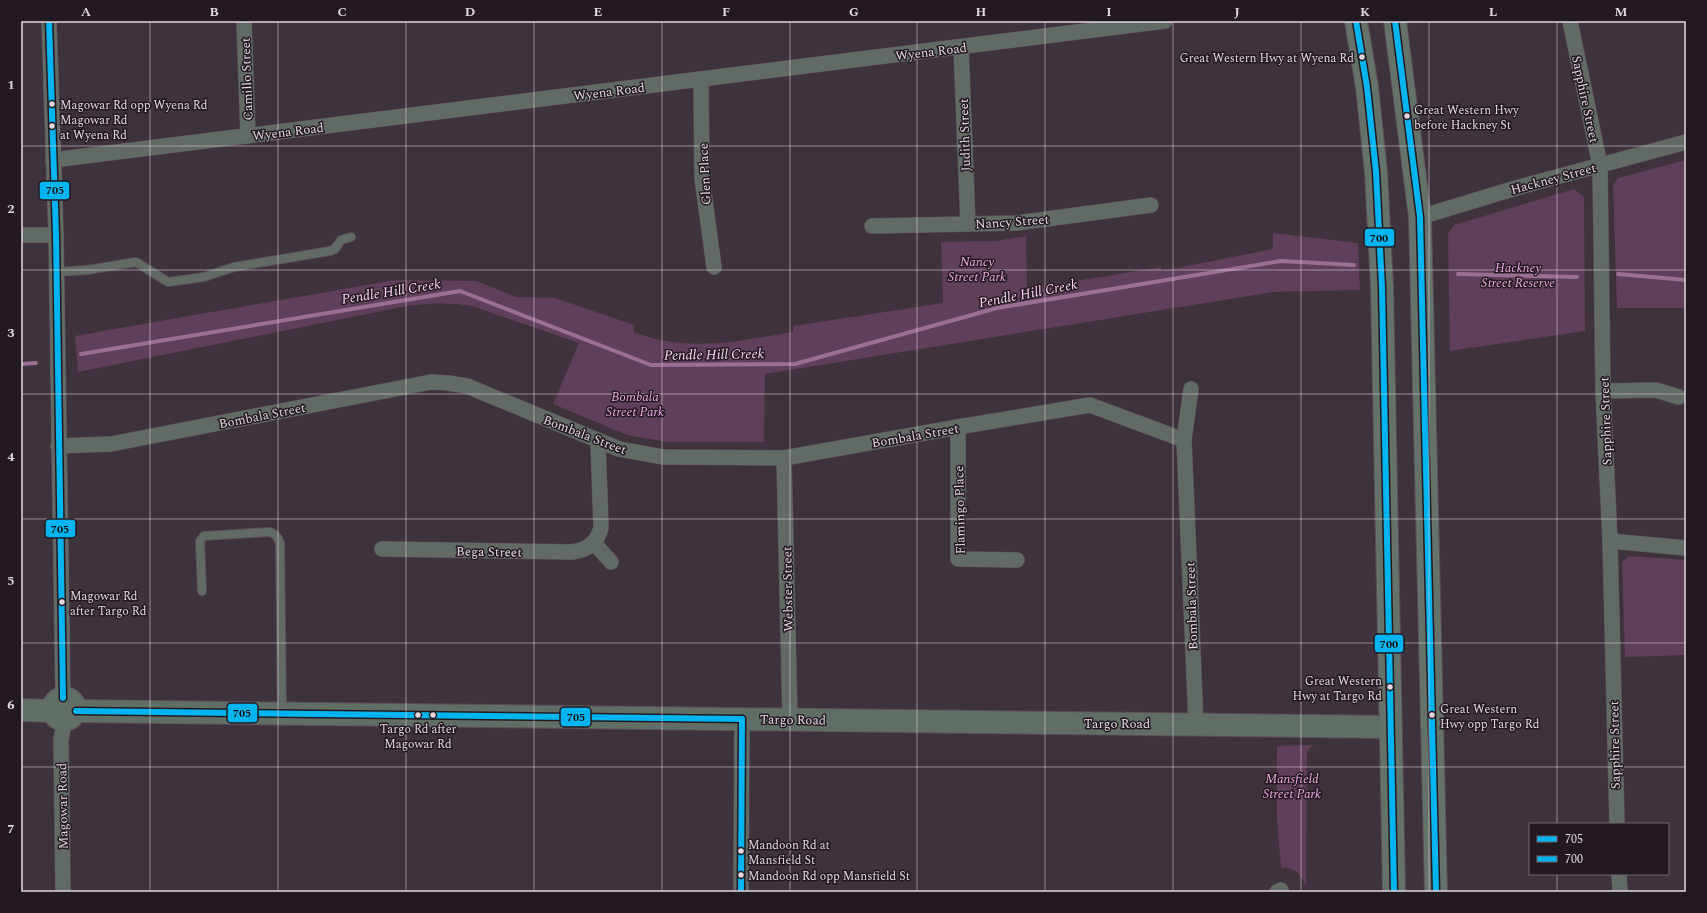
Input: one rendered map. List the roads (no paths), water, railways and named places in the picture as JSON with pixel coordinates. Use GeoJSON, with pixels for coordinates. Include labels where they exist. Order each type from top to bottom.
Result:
{"type":"FeatureCollection","features":[{"type":"Feature","properties":{"kind":"highway"},"geometry":{"type":"LineString","coordinates":[[1356,21],[1367,87],[1376,172],[1381,264],[1394,892]]}},
{"type":"Feature","properties":{"kind":"highway"},"geometry":{"type":"LineString","coordinates":[[1395,21],[1420,217],[1436,892]]}},
{"type":"Feature","properties":{"kind":"street","name":"Magowar Road"},"geometry":{"type":"LineString","coordinates":[[49,21],[56,236],[58,446],[64,710],[61,739],[63,892]]}},
{"type":"Feature","properties":{"kind":"street","name":"Camillo Street"},"geometry":{"type":"LineString","coordinates":[[244,21],[248,136]]}},
{"type":"Feature","properties":{"kind":"street","name":"Sapphire Street"},"geometry":{"type":"LineString","coordinates":[[1570,21],[1600,165],[1603,391],[1610,541],[1617,823]]}},
{"type":"Feature","properties":{"kind":"street","name":"Wyena Road"},"geometry":{"type":"LineString","coordinates":[[53,160],[1157,22]]}},
{"type":"Feature","properties":{"kind":"street","name":"Judith Street"},"geometry":{"type":"LineString","coordinates":[[961,47],[968,224]]}},
{"type":"Feature","properties":{"kind":"street","name":"Glen Place"},"geometry":{"type":"LineString","coordinates":[[701,80],[702,178],[714,267]]}},
{"type":"Feature","properties":{"kind":"street","name":"Hackney Street"},"geometry":{"type":"LineString","coordinates":[[1420,217],[1516,188],[1686,142]]}},
{"type":"Feature","properties":{"kind":"street","name":"Nancy Street"},"geometry":{"type":"LineString","coordinates":[[872,226],[1016,223],[1151,204]]}},
{"type":"Feature","properties":{"kind":"street"},"geometry":{"type":"LineString","coordinates":[[21,235],[56,236]]}},
{"type":"Feature","properties":{"kind":"street","name":"Bombala Street"},"geometry":{"type":"LineString","coordinates":[[58,446],[111,444],[431,382],[467,386],[619,449],[663,457],[784,458],[1090,405],[1184,440]]}},
{"type":"Feature","properties":{"kind":"street","name":"Bombala Street"},"geometry":{"type":"LineString","coordinates":[[1191,389],[1184,440],[1196,723]]}},
{"type":"Feature","properties":{"kind":"street"},"geometry":{"type":"LineString","coordinates":[[1603,391],[1656,390],[1679,397]]}},
{"type":"Feature","properties":{"kind":"street","name":"Flamingo Place"},"geometry":{"type":"LineString","coordinates":[[958,427],[958,560],[1017,560]]}},
{"type":"Feature","properties":{"kind":"street"},"geometry":{"type":"LineString","coordinates":[[598,441],[601,527],[594,543],[610,562]]}},
{"type":"Feature","properties":{"kind":"street","name":"Webster Street"},"geometry":{"type":"LineString","coordinates":[[784,458],[790,719]]}},
{"type":"Feature","properties":{"kind":"street"},"geometry":{"type":"LineString","coordinates":[[1610,541],[1686,548]]}},
{"type":"Feature","properties":{"kind":"street","name":"Bega Street"},"geometry":{"type":"LineString","coordinates":[[382,549],[572,552],[586,549],[594,543]]}},
{"type":"Feature","properties":{"kind":"street","name":"Targo Road"},"geometry":{"type":"LineString","coordinates":[[21,710],[1196,723],[1390,727]]}},
{"type":"Feature","properties":{"kind":"street"},"geometry":{"type":"LineString","coordinates":[[741,892],[742,718]]}},
{"type":"Feature","properties":{"kind":"street"},"geometry":{"type":"LineString","coordinates":[[1619,875],[1620,892]]}},
{"type":"Feature","properties":{"kind":"lane"},"geometry":{"type":"LineString","coordinates":[[56,272],[87,270],[136,262],[168,282],[204,277],[234,267],[330,251],[335,249],[340,240],[351,237]]}},
{"type":"Feature","properties":{"kind":"lane"},"geometry":{"type":"LineString","coordinates":[[202,591],[200,541],[204,536],[269,532],[274,534],[279,539],[282,714]]}},
{"type":"Feature","properties":{"kind":"waterway","name":"Pendle Hill Creek"},"geometry":{"type":"LineString","coordinates":[[81,354],[460,291],[651,365],[795,364],[997,308],[1281,261],[1354,265]]}},
{"type":"Feature","properties":{"kind":"waterway","name":"Pendle Hill Creek"},"geometry":{"type":"LineString","coordinates":[[1458,274],[1577,277]]}},
{"type":"Feature","properties":{"kind":"waterway","name":"Pendle Hill Creek"},"geometry":{"type":"LineString","coordinates":[[1618,274],[1686,280]]}},
{"type":"Feature","properties":{"kind":"waterway"},"geometry":{"type":"LineString","coordinates":[[21,364],[36,363]]}},
{"type":"Feature","properties":{"kind":"place","name":"Great Western Hwy at Wyena Rd"},"geometry":{"type":"Point","coordinates":[1362,57]}},
{"type":"Feature","properties":{"kind":"place","name":"Magowar Rd opp Wyena Rd"},"geometry":{"type":"Point","coordinates":[52,104]}},
{"type":"Feature","properties":{"kind":"place","name":"Great Western Hwy before Hackney St"},"geometry":{"type":"Point","coordinates":[1407,116]}},
{"type":"Feature","properties":{"kind":"place","name":"Magowar Rd at Wyena Rd"},"geometry":{"type":"Point","coordinates":[52,126]}},
{"type":"Feature","properties":{"kind":"place","name":"Magowar Rd after Targo Rd"},"geometry":{"type":"Point","coordinates":[62,602]}},
{"type":"Feature","properties":{"kind":"place","name":"Great Western Hwy at Targo Rd"},"geometry":{"type":"Point","coordinates":[1390,687]}},
{"type":"Feature","properties":{"kind":"place","name":"Targo Rd after Magowar Rd"},"geometry":{"type":"Point","coordinates":[418,715]}},
{"type":"Feature","properties":{"kind":"place","name":"Great Western Hwy opp Targo Rd"},"geometry":{"type":"Point","coordinates":[1432,715]}},
{"type":"Feature","properties":{"kind":"place","name":"Mandoon Rd at Mansfield St"},"geometry":{"type":"Point","coordinates":[741,851]}},
{"type":"Feature","properties":{"kind":"place","name":"Mandoon Rd opp Mansfield St"},"geometry":{"type":"Point","coordinates":[741,875]}},
{"type":"Feature","properties":{"kind":"park label","name":"Nancy Street Park"},"geometry":{"type":"Point","coordinates":[977,268]}},
{"type":"Feature","properties":{"kind":"park label","name":"Hackney Street Reserve"},"geometry":{"type":"Point","coordinates":[1518,274]}},
{"type":"Feature","properties":{"kind":"park label","name":"Bombala Street Park"},"geometry":{"type":"Point","coordinates":[635,404]}},
{"type":"Feature","properties":{"kind":"park label","name":"Mansfield Street Park"},"geometry":{"type":"Point","coordinates":[1292,786]}}]}
